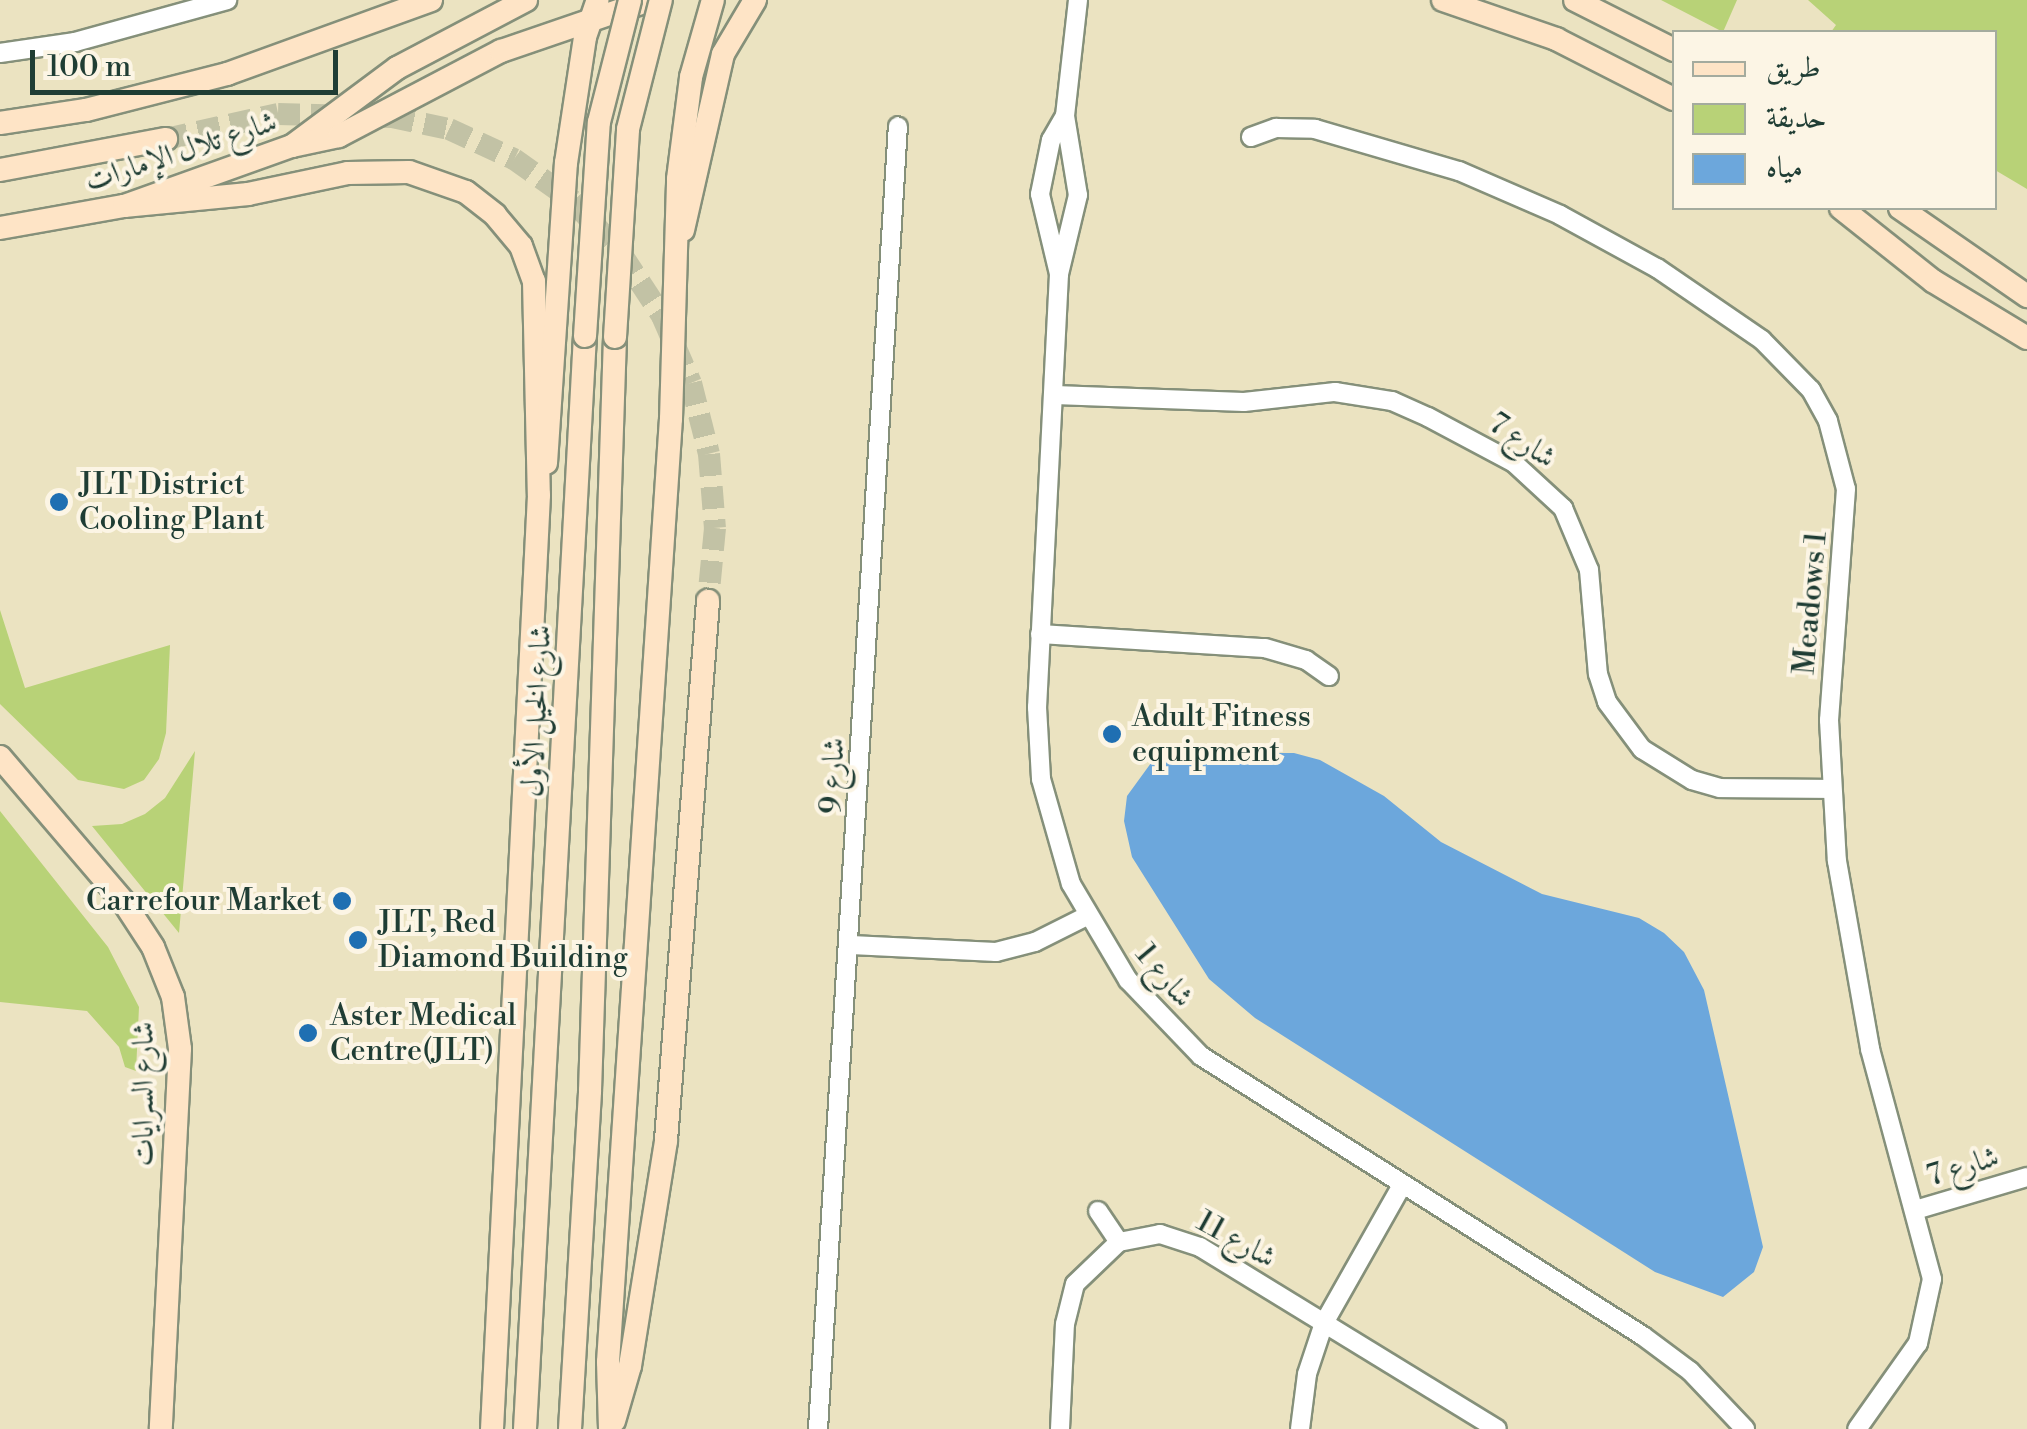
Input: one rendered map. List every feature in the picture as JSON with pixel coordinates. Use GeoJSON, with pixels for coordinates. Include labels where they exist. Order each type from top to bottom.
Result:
{"type":"FeatureCollection","features":[{"type":"Feature","properties":{"kind":"main road"},"geometry":{"type":"LineString","coordinates":[[313,44],[394,0]]}},
{"type":"Feature","properties":{"kind":"main road","name":"شارع تلال الإمارات"},"geometry":{"type":"LineString","coordinates":[[0,123],[136,98],[313,44],[431,0]]}},
{"type":"Feature","properties":{"kind":"main road"},"geometry":{"type":"LineString","coordinates":[[292,146],[398,68],[526,0]]}},
{"type":"Feature","properties":{"kind":"main road"},"geometry":{"type":"LineString","coordinates":[[538,495],[551,425],[568,149],[594,10],[608,0]]}},
{"type":"Feature","properties":{"kind":"main road","name":"شارع الخيل الأول"},"geometry":{"type":"LineString","coordinates":[[525,1429],[597,140],[630,0]]}},
{"type":"Feature","properties":{"kind":"main road","name":"شارع تلال الإمارات"},"geometry":{"type":"LineString","coordinates":[[0,228],[124,206],[292,146],[339,136],[450,74],[594,10],[650,0]]}},
{"type":"Feature","properties":{"kind":"main road","name":"شارع الخيل الأول"},"geometry":{"type":"LineString","coordinates":[[570,1429],[590,1091],[615,337],[628,129],[661,0]]}},
{"type":"Feature","properties":{"kind":"main road"},"geometry":{"type":"LineString","coordinates":[[678,242],[697,184],[723,54],[755,0]]}},
{"type":"Feature","properties":{"kind":"main road"},"geometry":{"type":"LineString","coordinates":[[1444,0],[1556,38],[1672,98]]}},
{"type":"Feature","properties":{"kind":"main road"},"geometry":{"type":"LineString","coordinates":[[1575,0],[1672,49]]}},
{"type":"Feature","properties":{"kind":"main road"},"geometry":{"type":"LineString","coordinates":[[610,1429],[608,1362],[682,132],[709,2]]}},
{"type":"Feature","properties":{"kind":"main road"},"geometry":{"type":"LineString","coordinates":[[0,170],[166,139]]}},
{"type":"Feature","properties":{"kind":"main road"},"geometry":{"type":"LineString","coordinates":[[124,206],[248,194],[378,169],[409,172],[466,192],[521,246],[534,282],[538,495],[492,1429]]}},
{"type":"Feature","properties":{"kind":"main road"},"geometry":{"type":"LineString","coordinates":[[1844,210],[1933,281],[2027,338]]}},
{"type":"Feature","properties":{"kind":"main road"},"geometry":{"type":"LineString","coordinates":[[1903,210],[2027,296]]}},
{"type":"Feature","properties":{"kind":"main road"},"geometry":{"type":"LineString","coordinates":[[610,1429],[630,1366],[666,1140],[708,600]]}},
{"type":"Feature","properties":{"kind":"main road","name":"شارع السرايات"},"geometry":{"type":"LineString","coordinates":[[0,757],[123,901],[153,947],[173,997],[179,1068],[161,1429]]}},
{"type":"Feature","properties":{"kind":"street"},"geometry":{"type":"LineString","coordinates":[[0,53],[75,42],[226,0]]}},
{"type":"Feature","properties":{"kind":"street"},"geometry":{"type":"LineString","coordinates":[[1060,274],[1078,196],[1065,116],[1073,5]]}},
{"type":"Feature","properties":{"kind":"street"},"geometry":{"type":"LineString","coordinates":[[1060,274],[1040,194],[1051,140],[1065,116]]}},
{"type":"Feature","properties":{"kind":"street","name":"شارع 9"},"geometry":{"type":"LineString","coordinates":[[818,1429],[851,944],[898,126]]}},
{"type":"Feature","properties":{"kind":"street","name":"Meadows 1"},"geometry":{"type":"LineString","coordinates":[[1250,138],[1276,128],[1315,129],[1510,191],[1657,268],[1788,363],[1828,421],[1846,489],[1830,789],[1861,1008],[1932,1279],[1926,1323],[1857,1429]]}},
{"type":"Feature","properties":{"kind":"street","name":"شارع 1"},"geometry":{"type":"LineString","coordinates":[[1060,274],[1040,634],[1041,779],[1058,850],[1087,916],[1144,1000],[1201,1056],[1401,1187],[1656,1344],[1745,1429]]}},
{"type":"Feature","properties":{"kind":"street","name":"شارع 7"},"geometry":{"type":"LineString","coordinates":[[1054,395],[1244,402],[1355,393],[1392,401],[1445,425],[1533,475],[1563,508],[1589,570],[1598,674],[1608,702],[1642,750],[1678,774],[1720,788],[1830,789]]}},
{"type":"Feature","properties":{"kind":"street"},"geometry":{"type":"LineString","coordinates":[[1040,634],[1265,648],[1293,654],[1329,676]]}},
{"type":"Feature","properties":{"kind":"street"},"geometry":{"type":"LineString","coordinates":[[851,944],[996,952],[1036,942],[1087,916]]}},
{"type":"Feature","properties":{"kind":"street","name":"شارع 7"},"geometry":{"type":"LineString","coordinates":[[1916,1210],[2027,1177]]}},
{"type":"Feature","properties":{"kind":"street"},"geometry":{"type":"LineString","coordinates":[[1300,1429],[1307,1374],[1324,1323],[1401,1187]]}},
{"type":"Feature","properties":{"kind":"street"},"geometry":{"type":"LineString","coordinates":[[1060,1429],[1068,1303],[1086,1266],[1119,1242],[1098,1211]]}},
{"type":"Feature","properties":{"kind":"street","name":"شارع 11"},"geometry":{"type":"LineString","coordinates":[[1119,1242],[1181,1238],[1497,1429]]}},
{"type":"Feature","properties":{"kind":"green space"},"geometry":{"type":"Polygon","coordinates":[[[1661,0],[1737,0],[1724,30],[1661,0]]]}},
{"type":"Feature","properties":{"kind":"green space"},"geometry":{"type":"Polygon","coordinates":[[[1808,0],[2027,0],[2027,189],[1997,171],[1997,30],[1832,30],[1836,25],[1808,0]]]}},
{"type":"Feature","properties":{"kind":"green space"},"geometry":{"type":"Polygon","coordinates":[[[0,610],[25,688],[170,645],[166,733],[159,759],[144,780],[124,789],[78,780],[0,704],[0,610]]]}},
{"type":"Feature","properties":{"kind":"green space"},"geometry":{"type":"Polygon","coordinates":[[[195,751],[179,933],[92,826],[122,824],[145,814],[165,798],[195,751]]]}},
{"type":"Feature","properties":{"kind":"green space"},"geometry":{"type":"Polygon","coordinates":[[[0,811],[108,947],[139,1007],[136,1071],[125,1067],[119,1047],[87,1011],[0,1002],[0,811]]]}},
{"type":"Feature","properties":{"kind":"water"},"geometry":{"type":"Polygon","coordinates":[[[1175,753],[1294,753],[1320,760],[1384,796],[1441,842],[1542,894],[1639,918],[1664,933],[1684,952],[1704,990],[1763,1247],[1754,1272],[1723,1297],[1655,1272],[1255,1018],[1209,979],[1132,857],[1124,821],[1127,796],[1151,763],[1175,753]]]}},
{"type":"Feature","properties":{"kind":"tunnel"},"geometry":{"type":"LineString","coordinates":[[166,139],[278,114],[392,117],[449,129],[514,159],[573,201],[622,255],[662,316],[691,383],[709,454],[715,528],[708,601]]}},
{"type":"Feature","properties":{"kind":"place","name":"JLT District Cooling Plant"},"geometry":{"type":"Point","coordinates":[59,502]}},
{"type":"Feature","properties":{"kind":"place","name":"Adult Fitness equipment"},"geometry":{"type":"Point","coordinates":[1112,734]}},
{"type":"Feature","properties":{"kind":"place","name":"Carrefour Market"},"geometry":{"type":"Point","coordinates":[342,901]}},
{"type":"Feature","properties":{"kind":"place","name":"JLT, Red Diamond Building"},"geometry":{"type":"Point","coordinates":[358,940]}},
{"type":"Feature","properties":{"kind":"place","name":"Aster Medical Centre(JLT)"},"geometry":{"type":"Point","coordinates":[308,1033]}}]}
